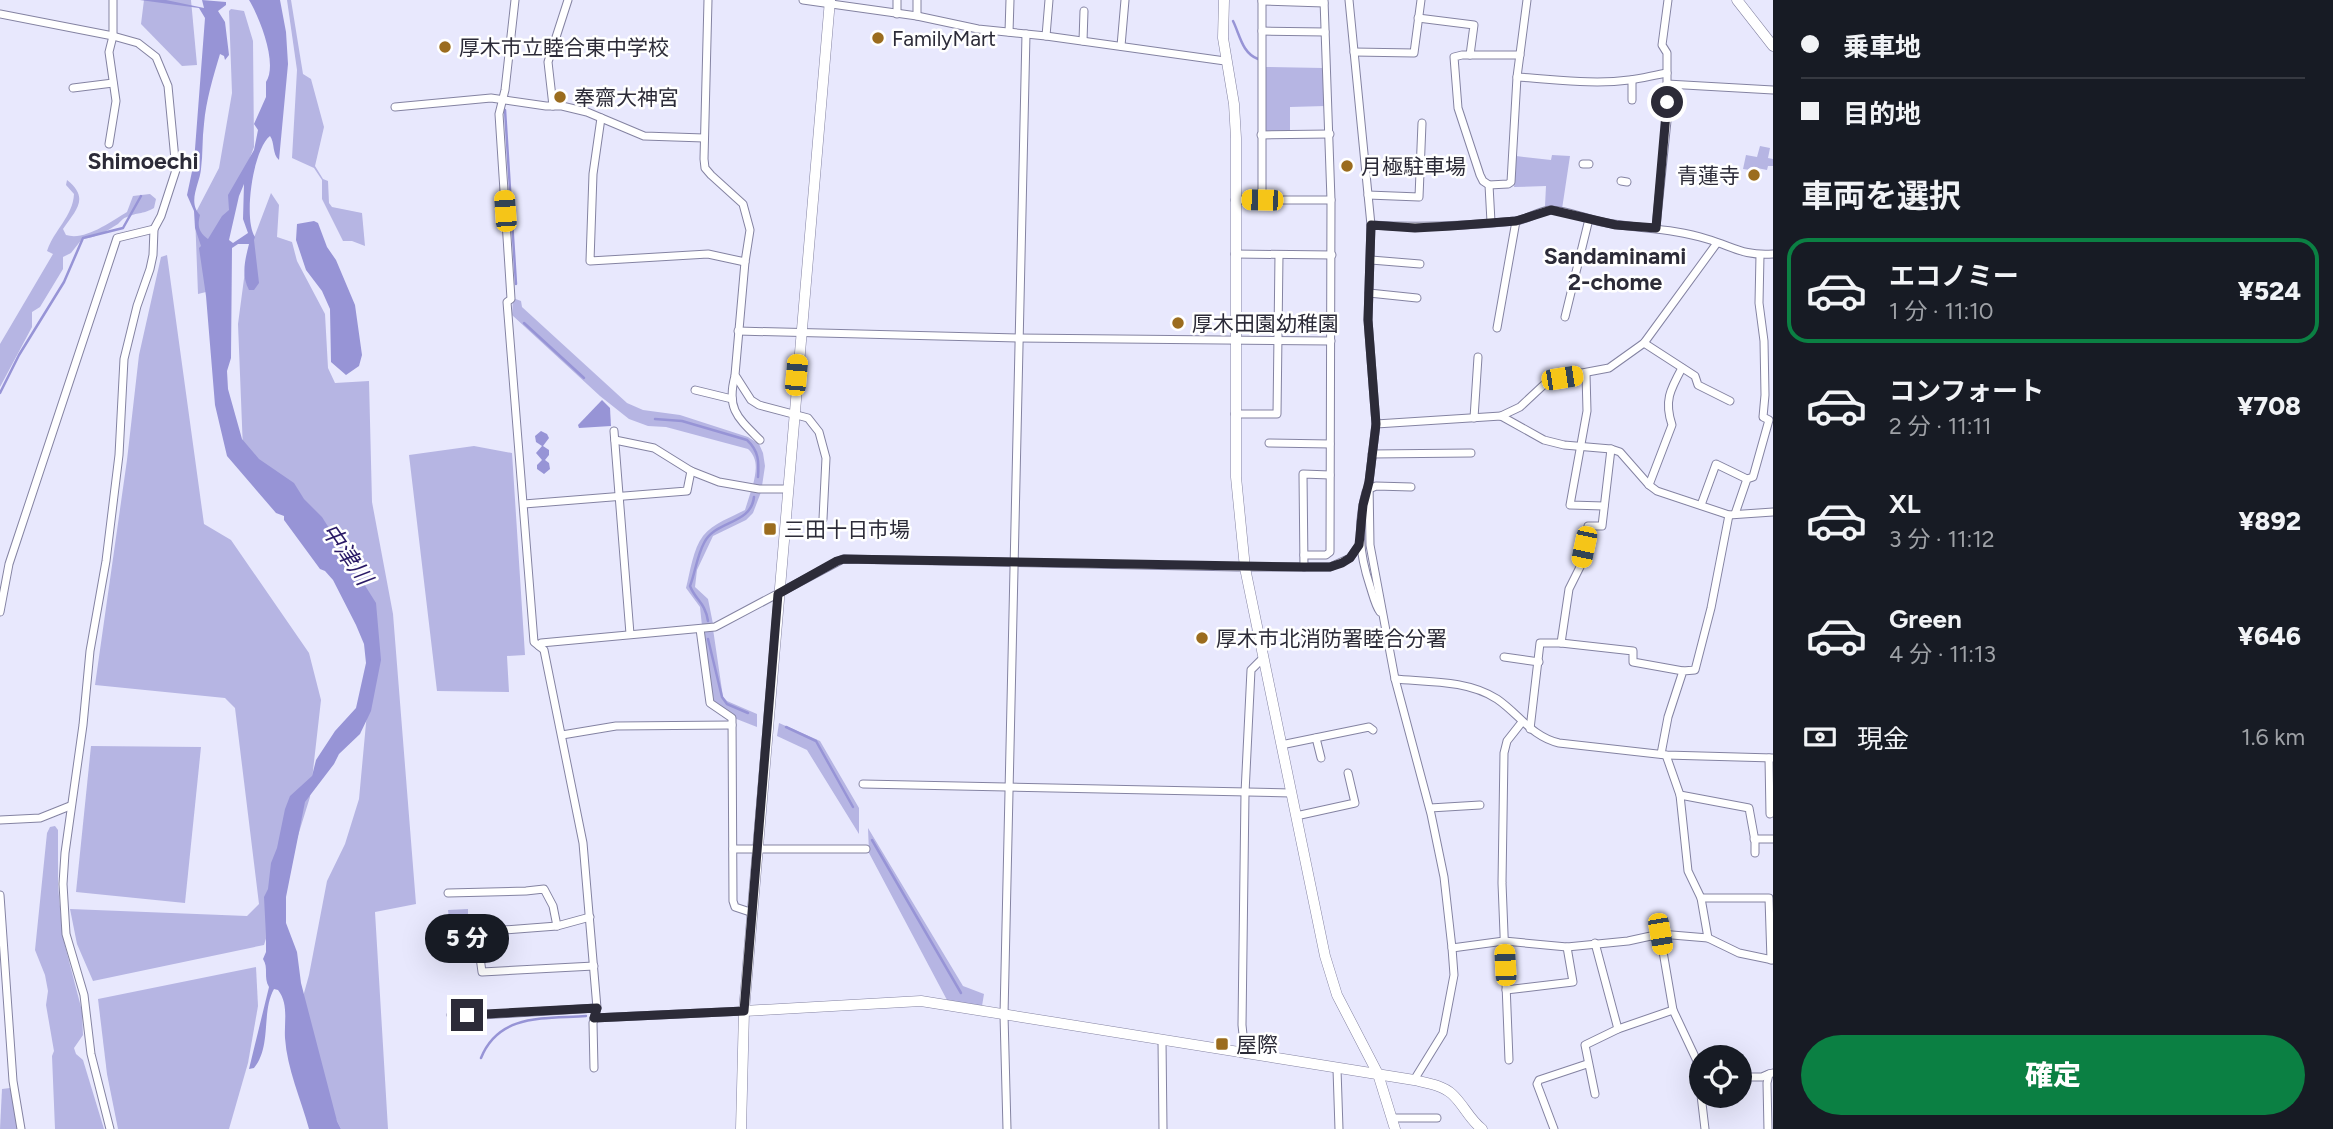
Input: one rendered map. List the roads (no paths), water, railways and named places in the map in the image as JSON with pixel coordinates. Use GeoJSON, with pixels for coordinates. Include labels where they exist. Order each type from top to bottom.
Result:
{"type":"FeatureCollection","features":[{"type":"Feature","properties":{"kind":"street"},"geometry":{"type":"LineString","coordinates":[[109,144],[116,101],[109,52],[113,36],[113,0]]}},
{"type":"Feature","properties":{"kind":"street"},"geometry":{"type":"LineString","coordinates":[[515,0],[499,114],[510,283],[510,299],[507,303],[534,642],[544,650],[583,844],[597,1008],[594,1018],[594,1068]]}},
{"type":"Feature","properties":{"kind":"street"},"geometry":{"type":"LineString","coordinates":[[553,106],[548,62],[568,0]]}},
{"type":"Feature","properties":{"kind":"street"},"geometry":{"type":"LineString","coordinates":[[708,0],[705,168],[737,196],[748,217],[750,230],[732,406],[737,417],[760,440]]}},
{"type":"Feature","properties":{"kind":"street"},"geometry":{"type":"LineString","coordinates":[[803,0],[916,16],[978,29],[1225,61]]}},
{"type":"Feature","properties":{"kind":"street"},"geometry":{"type":"LineString","coordinates":[[882,11],[883,0]]}},
{"type":"Feature","properties":{"kind":"street"},"geometry":{"type":"LineString","coordinates":[[897,0],[897,13]]}},
{"type":"Feature","properties":{"kind":"street"},"geometry":{"type":"LineString","coordinates":[[916,16],[918,0]]}},
{"type":"Feature","properties":{"kind":"street"},"geometry":{"type":"LineString","coordinates":[[1009,32],[1010,0]]}},
{"type":"Feature","properties":{"kind":"street"},"geometry":{"type":"LineString","coordinates":[[1046,36],[1049,0]]}},
{"type":"Feature","properties":{"kind":"street"},"geometry":{"type":"LineString","coordinates":[[1121,46],[1121,9],[1125,0]]}},
{"type":"Feature","properties":{"kind":"street"},"geometry":{"type":"LineString","coordinates":[[1224,0],[1225,61],[1235,118],[1236,477],[1245,568],[1262,659],[1325,956],[1337,995],[1378,1074],[1395,1124],[1437,1118]]}},
{"type":"Feature","properties":{"kind":"street"},"geometry":{"type":"LineString","coordinates":[[1349,0],[1371,225],[1368,320],[1376,424],[1369,485],[1370,545],[1395,680],[1430,808],[1444,877],[1454,975],[1443,1033],[1414,1080]]}},
{"type":"Feature","properties":{"kind":"street"},"geometry":{"type":"LineString","coordinates":[[1354,52],[1414,53],[1421,0]]}},
{"type":"Feature","properties":{"kind":"street"},"geometry":{"type":"LineString","coordinates":[[1520,55],[1454,57],[1458,108],[1480,175],[1489,185],[1511,182],[1517,77],[1520,55],[1527,0]]}},
{"type":"Feature","properties":{"kind":"street"},"geometry":{"type":"LineString","coordinates":[[1656,228],[1667,121],[1667,52],[1662,45],[1668,0]]}},
{"type":"Feature","properties":{"kind":"street"},"geometry":{"type":"LineString","coordinates":[[1737,0],[1773,46]]}},
{"type":"Feature","properties":{"kind":"street"},"geometry":{"type":"LineString","coordinates":[[1262,200],[1262,1],[1324,2],[1332,255],[1330,552],[1326,555],[1304,555]]}},
{"type":"Feature","properties":{"kind":"street"},"geometry":{"type":"LineString","coordinates":[[741,1129],[744,1011],[829,2]]}},
{"type":"Feature","properties":{"kind":"street"},"geometry":{"type":"LineString","coordinates":[[1083,41],[1084,11]]}},
{"type":"Feature","properties":{"kind":"street"},"geometry":{"type":"LineString","coordinates":[[0,14],[138,43],[156,57],[168,86],[176,170],[154,229],[150,269],[137,306],[124,359],[119,455],[70,806],[63,884],[66,934],[84,995],[91,1054],[110,1129]]}},
{"type":"Feature","properties":{"kind":"street"},"geometry":{"type":"LineString","coordinates":[[1418,18],[1474,25],[1470,55]]}},
{"type":"Feature","properties":{"kind":"street"},"geometry":{"type":"LineString","coordinates":[[1262,32],[1325,32]]}},
{"type":"Feature","properties":{"kind":"street"},"geometry":{"type":"LineString","coordinates":[[1007,1129],[1004,1015],[1026,34]]}},
{"type":"Feature","properties":{"kind":"street"},"geometry":{"type":"LineString","coordinates":[[1517,77],[1602,81],[1632,80],[1646,75],[1667,73]]}},
{"type":"Feature","properties":{"kind":"street"},"geometry":{"type":"LineString","coordinates":[[1632,80],[1632,100]]}},
{"type":"Feature","properties":{"kind":"street"},"geometry":{"type":"LineString","coordinates":[[73,88],[113,83]]}},
{"type":"Feature","properties":{"kind":"street"},"geometry":{"type":"LineString","coordinates":[[1667,84],[1773,90]]}},
{"type":"Feature","properties":{"kind":"street"},"geometry":{"type":"LineString","coordinates":[[395,107],[503,99],[587,112],[644,136],[704,138]]}},
{"type":"Feature","properties":{"kind":"street"},"geometry":{"type":"LineString","coordinates":[[601,118],[592,186],[590,261],[708,254],[745,262]]}},
{"type":"Feature","properties":{"kind":"street"},"geometry":{"type":"LineString","coordinates":[[1368,195],[1419,197],[1422,123]]}},
{"type":"Feature","properties":{"kind":"street"},"geometry":{"type":"LineString","coordinates":[[1261,135],[1330,134]]}},
{"type":"Feature","properties":{"kind":"street"},"geometry":{"type":"LineString","coordinates":[[1489,185],[1491,222]]}},
{"type":"Feature","properties":{"kind":"street"},"geometry":{"type":"LineString","coordinates":[[1236,200],[1331,200]]}},
{"type":"Feature","properties":{"kind":"street"},"geometry":{"type":"LineString","coordinates":[[1371,225],[1415,228],[1516,221],[1551,210],[1624,226],[1656,228],[1717,243],[1742,254],[1773,254]]}},
{"type":"Feature","properties":{"kind":"street"},"geometry":{"type":"LineString","coordinates":[[1564,317],[1589,219]]}},
{"type":"Feature","properties":{"kind":"street"},"geometry":{"type":"LineString","coordinates":[[1497,328],[1516,221]]}},
{"type":"Feature","properties":{"kind":"street"},"geometry":{"type":"LineString","coordinates":[[0,612],[9,564],[117,238],[154,229]]}},
{"type":"Feature","properties":{"kind":"street"},"geometry":{"type":"LineString","coordinates":[[1376,424],[1501,416],[1520,407],[1550,379],[1586,374],[1614,366],[1644,342],[1717,243]]}},
{"type":"Feature","properties":{"kind":"street"},"geometry":{"type":"LineString","coordinates":[[1235,254],[1332,255]]}},
{"type":"Feature","properties":{"kind":"street"},"geometry":{"type":"LineString","coordinates":[[1235,414],[1276,414],[1279,254]]}},
{"type":"Feature","properties":{"kind":"street"},"geometry":{"type":"LineString","coordinates":[[1701,505],[1716,464],[1747,479],[1753,477],[1770,434],[1769,420],[1763,417],[1762,413],[1765,395],[1764,341],[1759,303],[1760,255]]}},
{"type":"Feature","properties":{"kind":"street"},"geometry":{"type":"LineString","coordinates":[[1371,260],[1417,262]]}},
{"type":"Feature","properties":{"kind":"street"},"geometry":{"type":"LineString","coordinates":[[1369,293],[1417,298]]}},
{"type":"Feature","properties":{"kind":"street"},"geometry":{"type":"LineString","coordinates":[[738,331],[1018,338],[1331,341]]}},
{"type":"Feature","properties":{"kind":"street"},"geometry":{"type":"LineString","coordinates":[[1644,342],[1695,376],[1698,385],[1730,401]]}},
{"type":"Feature","properties":{"kind":"street"},"geometry":{"type":"LineString","coordinates":[[1474,418],[1478,357]]}},
{"type":"Feature","properties":{"kind":"street"},"geometry":{"type":"LineString","coordinates":[[1648,485],[1672,425],[1667,409],[1682,368]]}},
{"type":"Feature","properties":{"kind":"street"},"geometry":{"type":"LineString","coordinates":[[1586,374],[1587,411],[1570,505],[1604,506]]}},
{"type":"Feature","properties":{"kind":"street"},"geometry":{"type":"LineString","coordinates":[[735,375],[751,400],[808,418],[819,432],[826,458],[823,519]]}},
{"type":"Feature","properties":{"kind":"street"},"geometry":{"type":"LineString","coordinates":[[695,390],[732,399]]}},
{"type":"Feature","properties":{"kind":"street"},"geometry":{"type":"LineString","coordinates":[[1501,416],[1544,440],[1620,452],[1648,485],[1657,491],[1732,515],[1773,512]]}},
{"type":"Feature","properties":{"kind":"street"},"geometry":{"type":"LineString","coordinates":[[614,431],[630,634]]}},
{"type":"Feature","properties":{"kind":"street"},"geometry":{"type":"LineString","coordinates":[[615,440],[654,448],[691,471],[719,482],[759,489],[787,489]]}},
{"type":"Feature","properties":{"kind":"street"},"geometry":{"type":"LineString","coordinates":[[1269,443],[1330,444]]}},
{"type":"Feature","properties":{"kind":"street"},"geometry":{"type":"LineString","coordinates":[[1561,643],[1569,589],[1580,567],[1588,526],[1602,526],[1611,449]]}},
{"type":"Feature","properties":{"kind":"street"},"geometry":{"type":"LineString","coordinates":[[1373,454],[1471,453]]}},
{"type":"Feature","properties":{"kind":"street"},"geometry":{"type":"LineString","coordinates":[[524,503],[687,491],[691,471]]}},
{"type":"Feature","properties":{"kind":"street"},"geometry":{"type":"LineString","coordinates":[[1304,567],[1303,474],[1329,475]]}},
{"type":"Feature","properties":{"kind":"street"},"geometry":{"type":"LineString","coordinates":[[1530,729],[1540,643],[1633,651],[1633,662],[1698,671],[1732,515],[1747,479]]}},
{"type":"Feature","properties":{"kind":"street"},"geometry":{"type":"LineString","coordinates":[[1369,485],[1411,487]]}},
{"type":"Feature","properties":{"kind":"street"},"geometry":{"type":"LineString","coordinates":[[1369,485],[1363,505],[1359,545],[1378,611],[1383,615]]}},
{"type":"Feature","properties":{"kind":"street"},"geometry":{"type":"LineString","coordinates":[[539,646],[541,643],[715,626],[844,559],[1245,568],[1330,567],[1350,558],[1359,545]]}},
{"type":"Feature","properties":{"kind":"street"},"geometry":{"type":"LineString","coordinates":[[699,629],[710,703],[732,718],[733,901],[735,907],[753,913]]}},
{"type":"Feature","properties":{"kind":"street"},"geometry":{"type":"LineString","coordinates":[[1504,657],[1539,662]]}},
{"type":"Feature","properties":{"kind":"street"},"geometry":{"type":"LineString","coordinates":[[1245,1054],[1242,1012],[1245,793],[1251,670],[1262,659]]}},
{"type":"Feature","properties":{"kind":"street"},"geometry":{"type":"LineString","coordinates":[[1683,671],[1668,717],[1663,755],[1681,795],[1688,872],[1701,898],[1707,937]]}},
{"type":"Feature","properties":{"kind":"street"},"geometry":{"type":"LineString","coordinates":[[1395,680],[1475,688],[1497,699],[1530,729],[1559,743],[1663,755],[1771,758],[1770,814]]}},
{"type":"Feature","properties":{"kind":"street"},"geometry":{"type":"LineString","coordinates":[[1509,1060],[1504,941],[1504,753],[1507,741],[1522,722]]}},
{"type":"Feature","properties":{"kind":"street"},"geometry":{"type":"LineString","coordinates":[[562,735],[616,726],[732,725]]}},
{"type":"Feature","properties":{"kind":"street"},"geometry":{"type":"LineString","coordinates":[[1281,745],[1368,727],[1373,730]]}},
{"type":"Feature","properties":{"kind":"street"},"geometry":{"type":"LineString","coordinates":[[1316,738],[1321,758]]}},
{"type":"Feature","properties":{"kind":"street"},"geometry":{"type":"LineString","coordinates":[[1296,816],[1355,803],[1348,773]]}},
{"type":"Feature","properties":{"kind":"street"},"geometry":{"type":"LineString","coordinates":[[863,784],[1292,793]]}},
{"type":"Feature","properties":{"kind":"street"},"geometry":{"type":"LineString","coordinates":[[1681,795],[1749,808],[1755,853]]}},
{"type":"Feature","properties":{"kind":"street"},"geometry":{"type":"LineString","coordinates":[[1430,808],[1480,805]]}},
{"type":"Feature","properties":{"kind":"street"},"geometry":{"type":"LineString","coordinates":[[0,820],[40,818],[70,806]]}},
{"type":"Feature","properties":{"kind":"street"},"geometry":{"type":"LineString","coordinates":[[1754,839],[1773,839]]}},
{"type":"Feature","properties":{"kind":"street"},"geometry":{"type":"LineString","coordinates":[[733,849],[866,849]]}},
{"type":"Feature","properties":{"kind":"street"},"geometry":{"type":"LineString","coordinates":[[448,893],[464,895],[544,889],[557,926]]}},
{"type":"Feature","properties":{"kind":"street"},"geometry":{"type":"LineString","coordinates":[[0,895],[13,1081],[21,1129]]}},
{"type":"Feature","properties":{"kind":"street"},"geometry":{"type":"LineString","coordinates":[[1452,948],[1504,941],[1567,947],[1628,941],[1660,934],[1707,937],[1739,953],[1772,960],[1769,898],[1701,898]]}},
{"type":"Feature","properties":{"kind":"street"},"geometry":{"type":"LineString","coordinates":[[590,917],[557,926],[478,932],[482,972],[594,966]]}},
{"type":"Feature","properties":{"kind":"street"},"geometry":{"type":"LineString","coordinates":[[1660,934],[1673,1010],[1689,1045]]}},
{"type":"Feature","properties":{"kind":"street"},"geometry":{"type":"LineString","coordinates":[[1595,943],[1618,1029]]}},
{"type":"Feature","properties":{"kind":"street"},"geometry":{"type":"LineString","coordinates":[[1506,990],[1573,982],[1567,947]]}},
{"type":"Feature","properties":{"kind":"street"},"geometry":{"type":"LineString","coordinates":[[594,1018],[909,1000],[1414,1080],[1439,1086],[1452,1094],[1472,1121],[1482,1129]]}},
{"type":"Feature","properties":{"kind":"street"},"geometry":{"type":"LineString","coordinates":[[451,1015],[597,1008]]}},
{"type":"Feature","properties":{"kind":"street"},"geometry":{"type":"LineString","coordinates":[[1595,1094],[1585,1045],[1618,1029],[1673,1010]]}},
{"type":"Feature","properties":{"kind":"street"},"geometry":{"type":"LineString","coordinates":[[1161,1041],[1163,1129]]}},
{"type":"Feature","properties":{"kind":"street"},"geometry":{"type":"LineString","coordinates":[[1553,1129],[1537,1084],[1539,1080],[1587,1064]]}},
{"type":"Feature","properties":{"kind":"street"},"geometry":{"type":"LineString","coordinates":[[1337,1069],[1339,1129]]}},
{"type":"Feature","properties":{"kind":"street"},"geometry":{"type":"LineString","coordinates":[[1752,1077],[1771,1074]]}},
{"type":"Feature","properties":{"kind":"street"},"geometry":{"type":"LineString","coordinates":[[1768,1129],[1767,1083],[1771,1074]]}},
{"type":"Feature","properties":{"kind":"street"},"geometry":{"type":"LineString","coordinates":[[1702,1108],[1705,1129]]}},
{"type":"Feature","properties":{"kind":"waterway"},"geometry":{"type":"LineString","coordinates":[[1233,21],[1245,48],[1258,59]]}},
{"type":"Feature","properties":{"kind":"waterway"},"geometry":{"type":"LineString","coordinates":[[505,110],[516,284]]}},
{"type":"Feature","properties":{"kind":"waterway"},"geometry":{"type":"LineString","coordinates":[[0,393],[19,355],[64,282],[83,238],[123,228],[141,196]]}},
{"type":"Feature","properties":{"kind":"waterway"},"geometry":{"type":"LineString","coordinates":[[524,323],[584,378]]}},
{"type":"Feature","properties":{"kind":"waterway"},"geometry":{"type":"LineString","coordinates":[[655,419],[682,421],[747,440],[757,457],[758,477]]}},
{"type":"Feature","properties":{"kind":"waterway"},"geometry":{"type":"LineString","coordinates":[[708,621],[705,610],[690,586],[700,553],[709,536],[746,513],[754,497]]}},
{"type":"Feature","properties":{"kind":"waterway"},"geometry":{"type":"LineString","coordinates":[[708,639],[722,697],[727,704],[748,713]]}},
{"type":"Feature","properties":{"kind":"waterway"},"geometry":{"type":"LineString","coordinates":[[786,727],[816,741],[853,807]]}},
{"type":"Feature","properties":{"kind":"waterway"},"geometry":{"type":"LineString","coordinates":[[872,840],[961,993]]}},
{"type":"Feature","properties":{"kind":"waterway"},"geometry":{"type":"LineString","coordinates":[[481,1058],[489,1043],[511,1026],[525,1021],[586,1016]]}},
{"type":"Feature","properties":{"kind":"place","name":"FamilyMart"},"geometry":{"type":"Point","coordinates":[878,38]}},
{"type":"Feature","properties":{"kind":"place","name":"厚木市立睦合東中学校"},"geometry":{"type":"Point","coordinates":[445,47]}},
{"type":"Feature","properties":{"kind":"place","name":"奉齋大神宮"},"geometry":{"type":"Point","coordinates":[560,97]}},
{"type":"Feature","properties":{"kind":"place","name":"月極駐車場"},"geometry":{"type":"Point","coordinates":[1347,166]}},
{"type":"Feature","properties":{"kind":"place","name":"青蓮寺"},"geometry":{"type":"Point","coordinates":[1754,175]}},
{"type":"Feature","properties":{"kind":"place","name":"厚木田園幼稚園"},"geometry":{"type":"Point","coordinates":[1178,323]}},
{"type":"Feature","properties":{"kind":"place","name":"三田十日市場"},"geometry":{"type":"Point","coordinates":[770,529]}},
{"type":"Feature","properties":{"kind":"place","name":"厚木市北消防署睦合分署"},"geometry":{"type":"Point","coordinates":[1202,638]}},
{"type":"Feature","properties":{"kind":"place","name":"屋際"},"geometry":{"type":"Point","coordinates":[1222,1044]}},
{"type":"Feature","properties":{"kind":"district","name":"Shimoechi"},"geometry":{"type":"Point","coordinates":[143,161]}},
{"type":"Feature","properties":{"kind":"district","name":"Sandaminami 2-chome"},"geometry":{"type":"Point","coordinates":[1615,269]}},
{"type":"Feature","properties":{"kind":"water label","name":"中津川"},"geometry":{"type":"Point","coordinates":[347,554]}}]}
